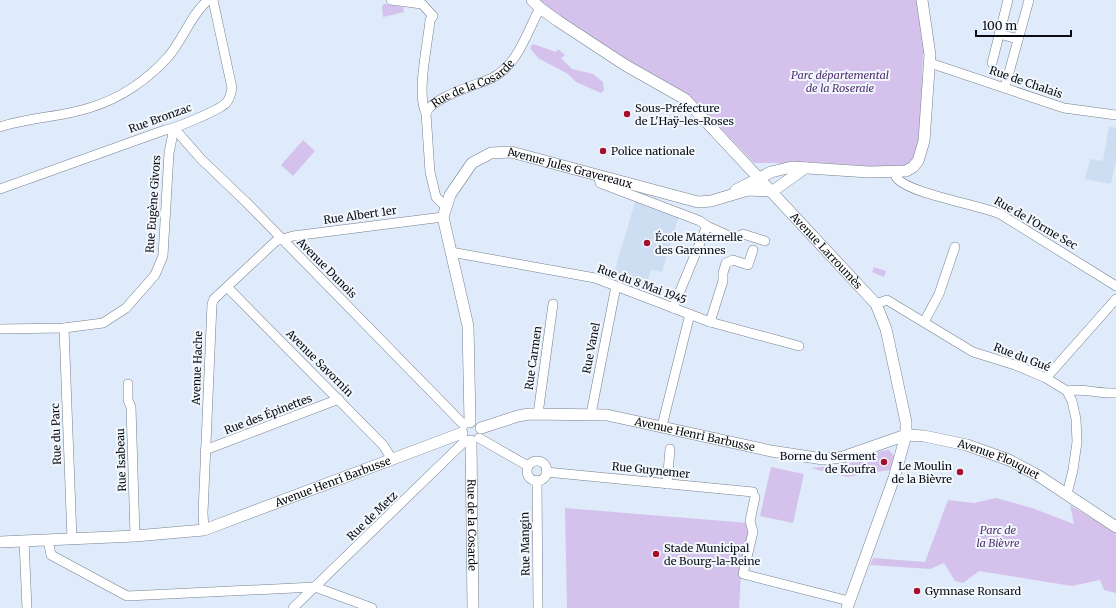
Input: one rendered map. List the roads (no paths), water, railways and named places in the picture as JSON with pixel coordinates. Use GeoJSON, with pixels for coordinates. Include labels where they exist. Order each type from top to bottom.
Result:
{"type":"FeatureCollection","features":[{"type":"Feature","properties":{"kind":"main road","name":"Avenue Larroumès"},"geometry":{"type":"LineString","coordinates":[[532,0],[540,8],[625,65],[685,99],[760,177],[876,304],[886,329],[906,422],[906,435],[900,457],[848,605]]}},
{"type":"Feature","properties":{"kind":"main road"},"geometry":{"type":"LineString","coordinates":[[869,172],[896,177],[912,174],[918,171],[923,163],[930,63],[922,0]]}},
{"type":"Feature","properties":{"kind":"main road"},"geometry":{"type":"LineString","coordinates":[[745,162],[744,188],[756,186],[760,177],[776,170],[792,167],[869,172],[906,171],[913,167],[921,154],[924,141]]}},
{"type":"Feature","properties":{"kind":"main road","name":"Avenue Jules Gravereaux"},"geometry":{"type":"LineString","coordinates":[[444,212],[467,168],[477,159],[491,153],[511,152],[698,202],[711,201],[744,188],[770,189]]}},
{"type":"Feature","properties":{"kind":"main road"},"geometry":{"type":"LineString","coordinates":[[770,189],[792,167]]}},
{"type":"Feature","properties":{"kind":"main road"},"geometry":{"type":"LineString","coordinates":[[770,189],[805,168]]}},
{"type":"Feature","properties":{"kind":"main road","name":"Rue de la Cosarde"},"geometry":{"type":"LineString","coordinates":[[444,212],[450,252],[468,326],[473,608]]}},
{"type":"Feature","properties":{"kind":"main road","name":"Avenue Henri Barbusse"},"geometry":{"type":"LineString","coordinates":[[0,542],[72,540],[204,530],[392,459],[518,416],[538,414],[591,414],[614,416],[771,451],[817,459],[844,457],[906,435]]}},
{"type":"Feature","properties":{"kind":"main road","name":"Avenue Flouquet"},"geometry":{"type":"LineString","coordinates":[[906,435],[920,435],[953,442],[1009,460],[1034,473],[1116,527]]}},
{"type":"Feature","properties":{"kind":"main road"},"geometry":{"type":"LineString","coordinates":[[885,442],[892,444],[898,450],[900,457]]}},
{"type":"Feature","properties":{"kind":"main road","name":"Avenue Flouquet"},"geometry":{"type":"LineString","coordinates":[[1082,504],[1116,522]]}},
{"type":"Feature","properties":{"kind":"street"},"geometry":{"type":"LineString","coordinates":[[0,126],[91,108],[118,96],[152,73],[168,57],[181,41],[201,7],[208,0]]}},
{"type":"Feature","properties":{"kind":"street","name":"Rue Bronzac"},"geometry":{"type":"LineString","coordinates":[[0,189],[174,128],[217,110],[230,96],[232,88],[213,0]]}},
{"type":"Feature","properties":{"kind":"street"},"geometry":{"type":"LineString","coordinates":[[391,0],[422,4],[433,16],[430,20],[422,100],[426,113]]}},
{"type":"Feature","properties":{"kind":"street"},"geometry":{"type":"LineString","coordinates":[[992,63],[1008,0]]}},
{"type":"Feature","properties":{"kind":"street"},"geometry":{"type":"LineString","coordinates":[[1005,87],[1029,0]]}},
{"type":"Feature","properties":{"kind":"street","name":"Rue de la Cosarde"},"geometry":{"type":"LineString","coordinates":[[444,212],[436,197],[430,172],[426,113],[428,109],[439,101],[494,77],[507,68],[540,8]]}},
{"type":"Feature","properties":{"kind":"street"},"geometry":{"type":"LineString","coordinates":[[999,34],[1018,39]]}},
{"type":"Feature","properties":{"kind":"street","name":"Rue de Chalais"},"geometry":{"type":"LineString","coordinates":[[930,63],[1064,108],[1116,115]]}},
{"type":"Feature","properties":{"kind":"street","name":"Avenue Dunois"},"geometry":{"type":"LineString","coordinates":[[174,128],[201,160],[246,202],[470,432],[528,466]]}},
{"type":"Feature","properties":{"kind":"street","name":"Rue Eugène Givors"},"geometry":{"type":"LineString","coordinates":[[0,329],[64,328],[103,323],[126,308],[155,275],[162,256],[169,153],[174,128]]}},
{"type":"Feature","properties":{"kind":"street"},"geometry":{"type":"LineString","coordinates":[[598,176],[600,182],[700,221],[707,226],[734,238],[743,234],[765,241]]}},
{"type":"Feature","properties":{"kind":"street","name":"Rue de l'Orme Sec"},"geometry":{"type":"LineString","coordinates":[[896,177],[900,183],[922,191],[986,208],[1000,214],[1116,286]]}},
{"type":"Feature","properties":{"kind":"street","name":"Rue Albert 1er"},"geometry":{"type":"LineString","coordinates":[[282,239],[444,212]]}},
{"type":"Feature","properties":{"kind":"street"},"geometry":{"type":"LineString","coordinates":[[673,308],[707,226]]}},
{"type":"Feature","properties":{"kind":"street","name":"Avenue Hache"},"geometry":{"type":"LineString","coordinates":[[204,530],[203,513],[212,304],[214,299],[227,286],[276,241],[282,239]]}},
{"type":"Feature","properties":{"kind":"street"},"geometry":{"type":"LineString","coordinates":[[924,322],[939,294],[955,247]]}},
{"type":"Feature","properties":{"kind":"street"},"geometry":{"type":"LineString","coordinates":[[710,322],[723,281],[723,273],[726,263],[733,260],[748,265],[753,250]]}},
{"type":"Feature","properties":{"kind":"street","name":"Rue du 8 Mai 1945"},"geometry":{"type":"LineString","coordinates":[[450,252],[595,278],[710,322],[799,346]]}},
{"type":"Feature","properties":{"kind":"street","name":"Avenue Savornin"},"geometry":{"type":"LineString","coordinates":[[227,286],[386,448],[392,459]]}},
{"type":"Feature","properties":{"kind":"street","name":"Rue Vanel"},"geometry":{"type":"LineString","coordinates":[[591,414],[616,286]]}},
{"type":"Feature","properties":{"kind":"street"},"geometry":{"type":"LineString","coordinates":[[1046,378],[1116,299]]}},
{"type":"Feature","properties":{"kind":"street","name":"Rue du Gué"},"geometry":{"type":"LineString","coordinates":[[876,304],[887,300],[973,352],[1015,365],[1046,378],[1067,391]]}},
{"type":"Feature","properties":{"kind":"street","name":"Rue Carmen"},"geometry":{"type":"LineString","coordinates":[[538,414],[553,304]]}},
{"type":"Feature","properties":{"kind":"street"},"geometry":{"type":"LineString","coordinates":[[662,426],[690,314]]}},
{"type":"Feature","properties":{"kind":"street","name":"Rue du Parc"},"geometry":{"type":"LineString","coordinates":[[64,328],[72,540]]}},
{"type":"Feature","properties":{"kind":"street","name":"Rue Isabeau"},"geometry":{"type":"LineString","coordinates":[[128,384],[128,400],[131,407],[135,536]]}},
{"type":"Feature","properties":{"kind":"street"},"geometry":{"type":"LineString","coordinates":[[1067,494],[1073,470],[1077,442],[1076,419],[1072,401],[1067,391],[1082,389],[1101,394],[1116,393]]}},
{"type":"Feature","properties":{"kind":"street","name":"Rue des Épinettes"},"geometry":{"type":"LineString","coordinates":[[206,450],[339,399]]}},
{"type":"Feature","properties":{"kind":"street","name":"Rue de Metz"},"geometry":{"type":"LineString","coordinates":[[293,608],[470,432]]}},
{"type":"Feature","properties":{"kind":"street"},"geometry":{"type":"LineString","coordinates":[[667,484],[670,450]]}},
{"type":"Feature","properties":{"kind":"street"},"geometry":{"type":"LineString","coordinates":[[538,461],[543,464],[546,472],[544,477],[537,480],[529,477],[527,472],[528,466],[532,462],[538,461]]}},
{"type":"Feature","properties":{"kind":"street","name":"Rue Guynemer"},"geometry":{"type":"LineString","coordinates":[[546,472],[667,484],[754,495],[750,521],[752,532],[742,574],[848,605]]}},
{"type":"Feature","properties":{"kind":"street","name":"Rue Mangin"},"geometry":{"type":"LineString","coordinates":[[537,480],[538,608]]}},
{"type":"Feature","properties":{"kind":"street"},"geometry":{"type":"LineString","coordinates":[[48,540],[51,555],[127,596],[315,587],[372,608]]}},
{"type":"Feature","properties":{"kind":"street"},"geometry":{"type":"LineString","coordinates":[[24,541],[27,608]]}},
{"type":"Feature","properties":{"kind":"place","name":"Sous-Préfecture de L'Haÿ-les-Roses"},"geometry":{"type":"Point","coordinates":[627,114]}},
{"type":"Feature","properties":{"kind":"place","name":"Police nationale"},"geometry":{"type":"Point","coordinates":[603,151]}},
{"type":"Feature","properties":{"kind":"place","name":"École Maternelle des Garennes"},"geometry":{"type":"Point","coordinates":[647,243]}},
{"type":"Feature","properties":{"kind":"place","name":"Borne du Serment de Koufra"},"geometry":{"type":"Point","coordinates":[884,462]}},
{"type":"Feature","properties":{"kind":"place","name":"Le Moulin de la Bièvre"},"geometry":{"type":"Point","coordinates":[960,472]}},
{"type":"Feature","properties":{"kind":"place","name":"Stade Municipal de Bourg-la-Reine"},"geometry":{"type":"Point","coordinates":[656,554]}},
{"type":"Feature","properties":{"kind":"place","name":"Gymnase Ronsard"},"geometry":{"type":"Point","coordinates":[917,591]}},
{"type":"Feature","properties":{"kind":"park label","name":"Parc départemental de la Roseraie"},"geometry":{"type":"Point","coordinates":[840,81]}},
{"type":"Feature","properties":{"kind":"park label","name":"Parc de la Bièvre"},"geometry":{"type":"Point","coordinates":[998,536]}}]}
